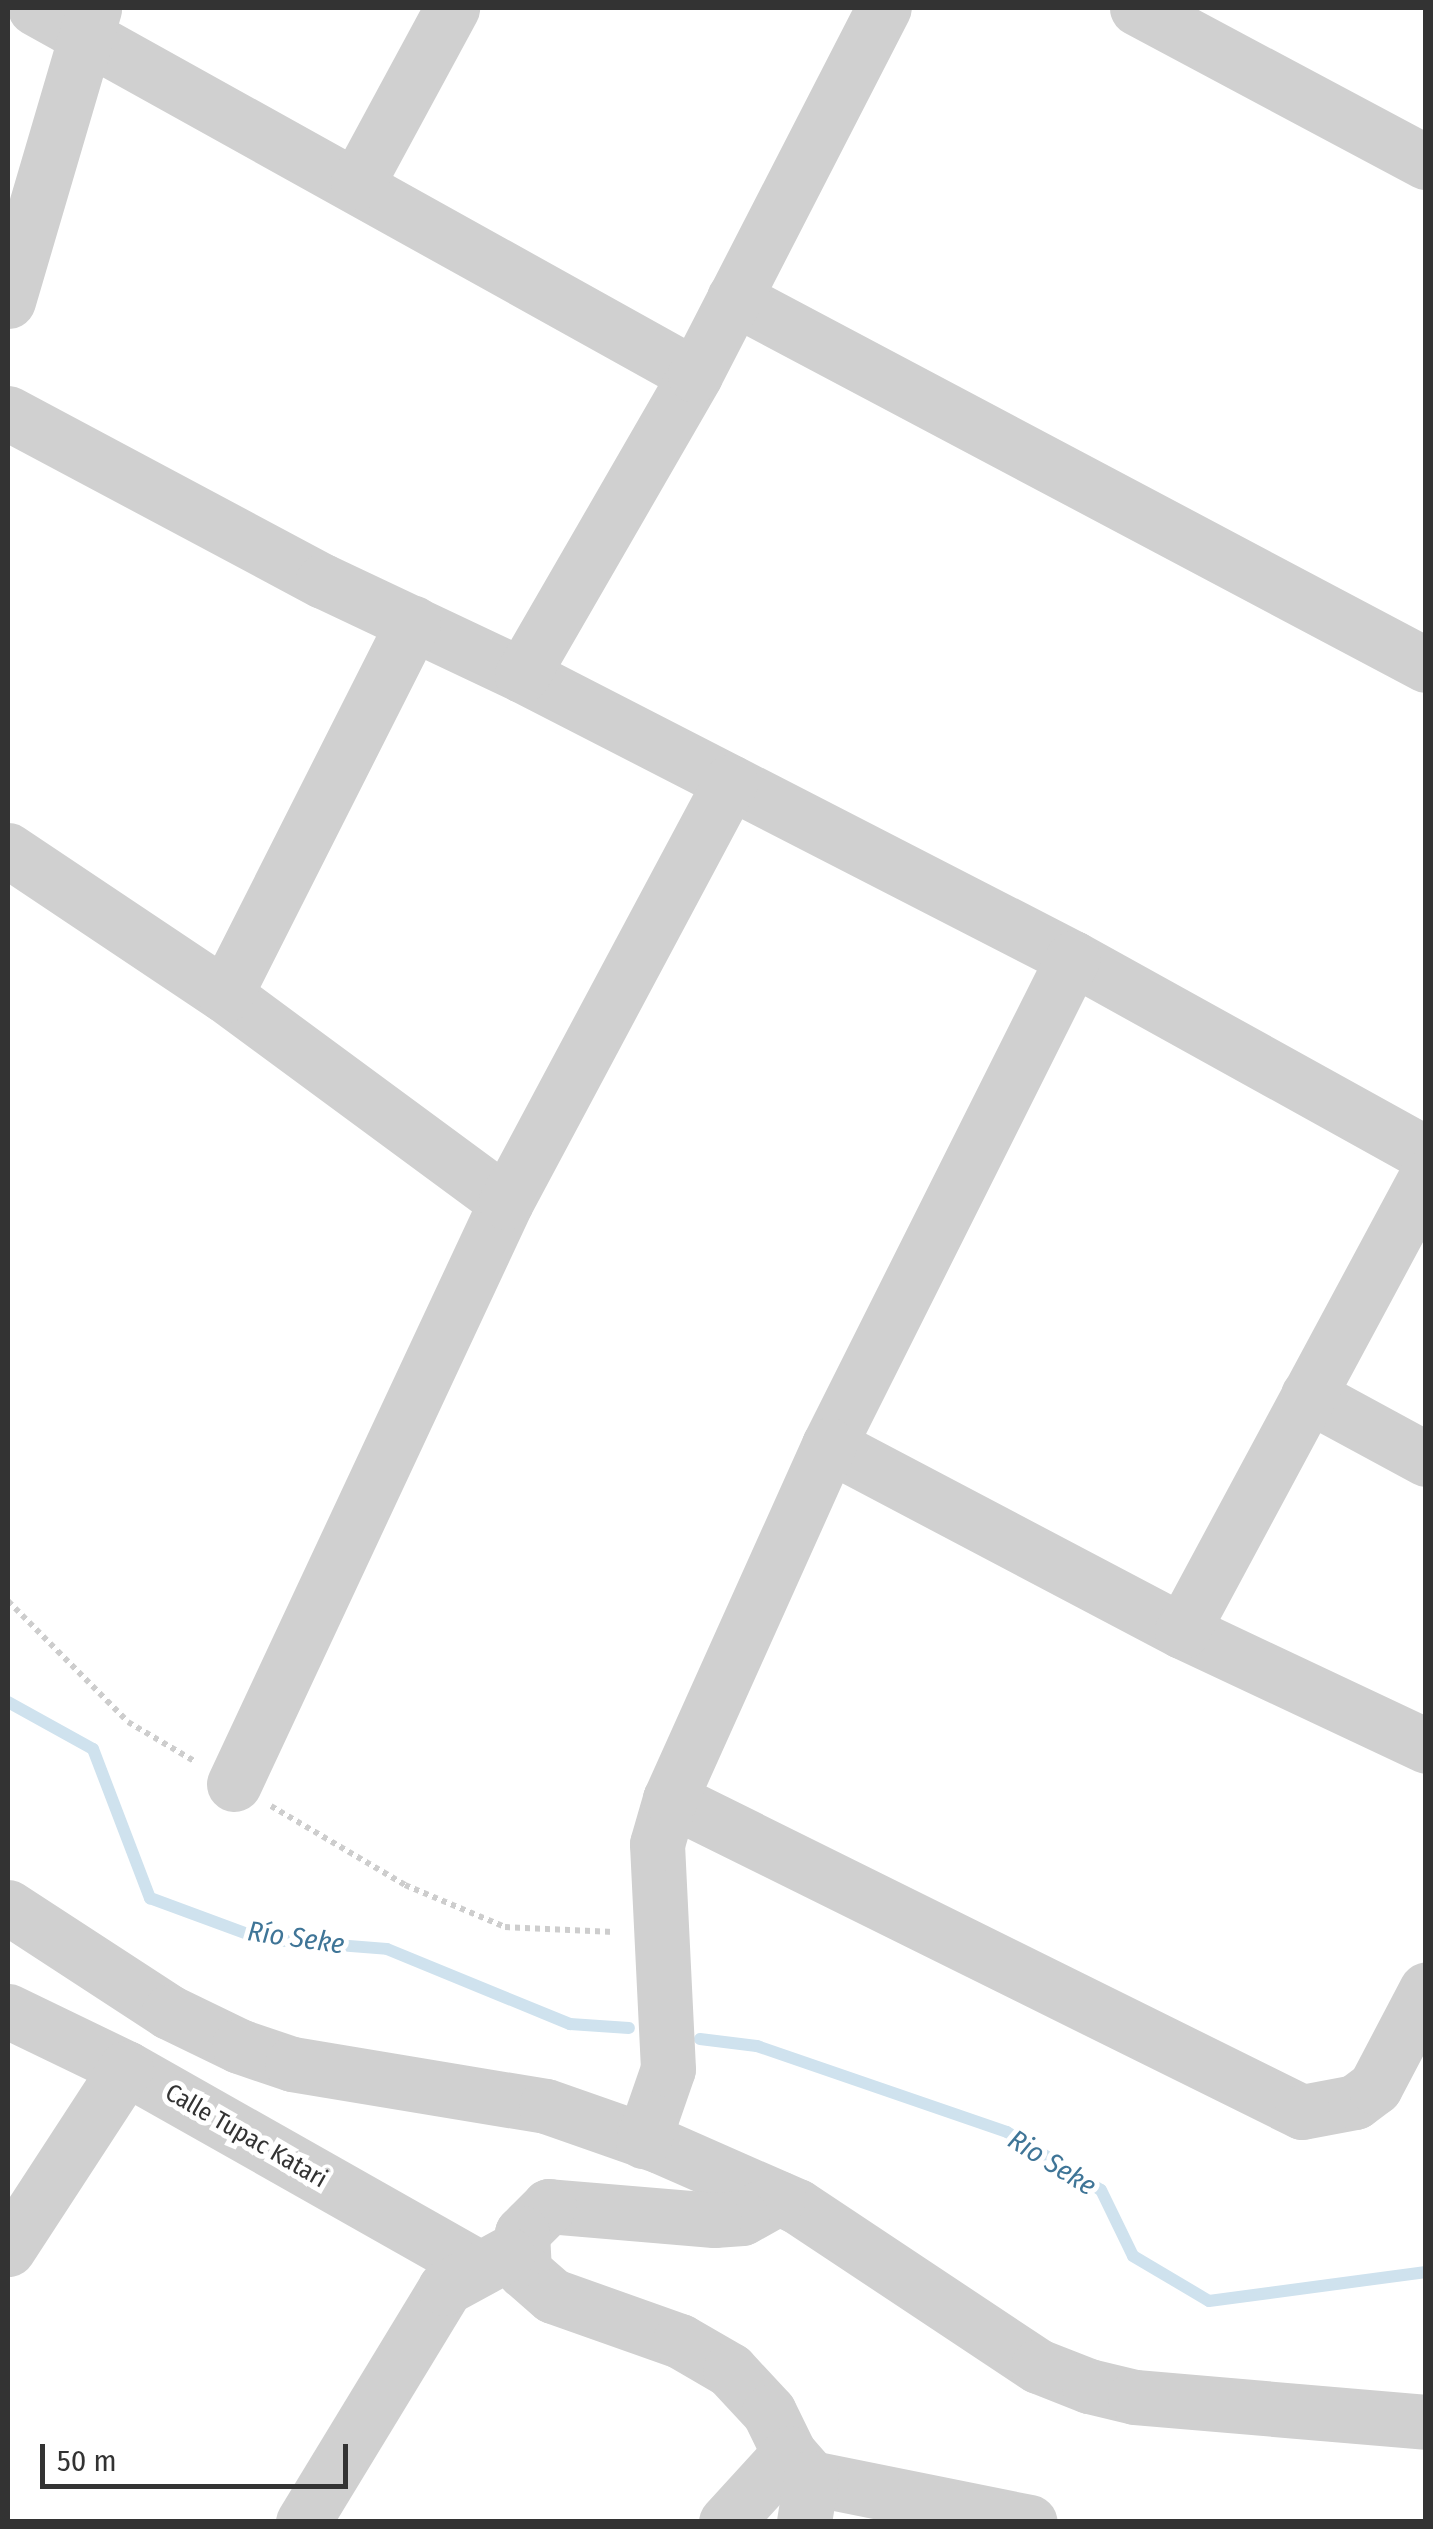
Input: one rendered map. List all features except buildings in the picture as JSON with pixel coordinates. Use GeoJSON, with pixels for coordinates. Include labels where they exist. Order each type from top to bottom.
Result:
{"type":"FeatureCollection","features":[{"type":"Feature","properties":{"kind":"street"},"geometry":{"type":"LineString","coordinates":[[35,8],[91,21],[358,182],[695,375]]}},
{"type":"Feature","properties":{"kind":"street"},"geometry":{"type":"LineString","coordinates":[[358,182],[452,8]]}},
{"type":"Feature","properties":{"kind":"street"},"geometry":{"type":"LineString","coordinates":[[522,675],[695,375],[884,8]]}},
{"type":"Feature","properties":{"kind":"street"},"geometry":{"type":"LineString","coordinates":[[1137,8],[1426,162]]}},
{"type":"Feature","properties":{"kind":"street"},"geometry":{"type":"LineString","coordinates":[[8,300],[91,21]]}},
{"type":"Feature","properties":{"kind":"street"},"geometry":{"type":"LineString","coordinates":[[734,298],[1426,665]]}},
{"type":"Feature","properties":{"kind":"street"},"geometry":{"type":"LineString","coordinates":[[8,413],[413,624],[522,675],[1074,958],[1426,1154]]}},
{"type":"Feature","properties":{"kind":"street"},"geometry":{"type":"LineString","coordinates":[[225,995],[413,624]]}},
{"type":"Feature","properties":{"kind":"street"},"geometry":{"type":"LineString","coordinates":[[234,1784],[506,1202],[730,782]]}},
{"type":"Feature","properties":{"kind":"street"},"geometry":{"type":"LineString","coordinates":[[8,850],[225,995],[506,1202]]}},
{"type":"Feature","properties":{"kind":"street"},"geometry":{"type":"LineString","coordinates":[[644,2141],[668,2069],[656,1844],[670,1800],[829,1445],[1074,958]]}},
{"type":"Feature","properties":{"kind":"street"},"geometry":{"type":"LineString","coordinates":[[1182,1630],[1426,1176]]}},
{"type":"Feature","properties":{"kind":"street"},"geometry":{"type":"LineString","coordinates":[[1308,1394],[1426,1459]]}},
{"type":"Feature","properties":{"kind":"street"},"geometry":{"type":"LineString","coordinates":[[829,1445],[1182,1630],[1426,1746]]}},
{"type":"Feature","properties":{"kind":"street"},"geometry":{"type":"LineString","coordinates":[[670,1800],[1302,2112],[1355,2102],[1375,2087],[1426,1990]]}},
{"type":"Feature","properties":{"kind":"street"},"geometry":{"type":"LineString","coordinates":[[8,1908],[169,2012],[239,2046],[292,2064],[546,2106],[644,2141],[778,2198],[1038,2366],[1089,2386],[1134,2397],[1426,2422]]}},
{"type":"Feature","properties":{"kind":"street","name":"Calle Tupac Katari"},"geometry":{"type":"LineString","coordinates":[[8,2011],[501,2257]]}},
{"type":"Feature","properties":{"kind":"street"},"geometry":{"type":"LineString","coordinates":[[8,2249],[126,2068]]}},
{"type":"Feature","properties":{"kind":"street"},"geometry":{"type":"LineString","coordinates":[[304,2522],[445,2288],[501,2257],[550,2206],[714,2220],[742,2218],[778,2198]]}},
{"type":"Feature","properties":{"kind":"street"},"geometry":{"type":"LineString","coordinates":[[501,2257],[553,2296],[680,2342],[730,2370],[770,2412],[801,2484]]}},
{"type":"Feature","properties":{"kind":"street"},"geometry":{"type":"LineString","coordinates":[[726,2522],[801,2484],[1030,2522]]}},
{"type":"Feature","properties":{"kind":"path"},"geometry":{"type":"LineString","coordinates":[[8,1602],[128,1722],[404,1885],[505,1927],[660,1934]]}},
{"type":"Feature","properties":{"kind":"waterway","name":"Río Seke"},"geometry":{"type":"LineString","coordinates":[[8,1702],[93,1749],[150,1898],[261,1939],[387,1949],[570,2024],[629,2028]]}},
{"type":"Feature","properties":{"kind":"waterway","name":"Rio Seke"},"geometry":{"type":"LineString","coordinates":[[700,2039],[757,2046],[1007,2132],[1101,2190],[1133,2256],[1209,2301],[1426,2272]]}}]}
